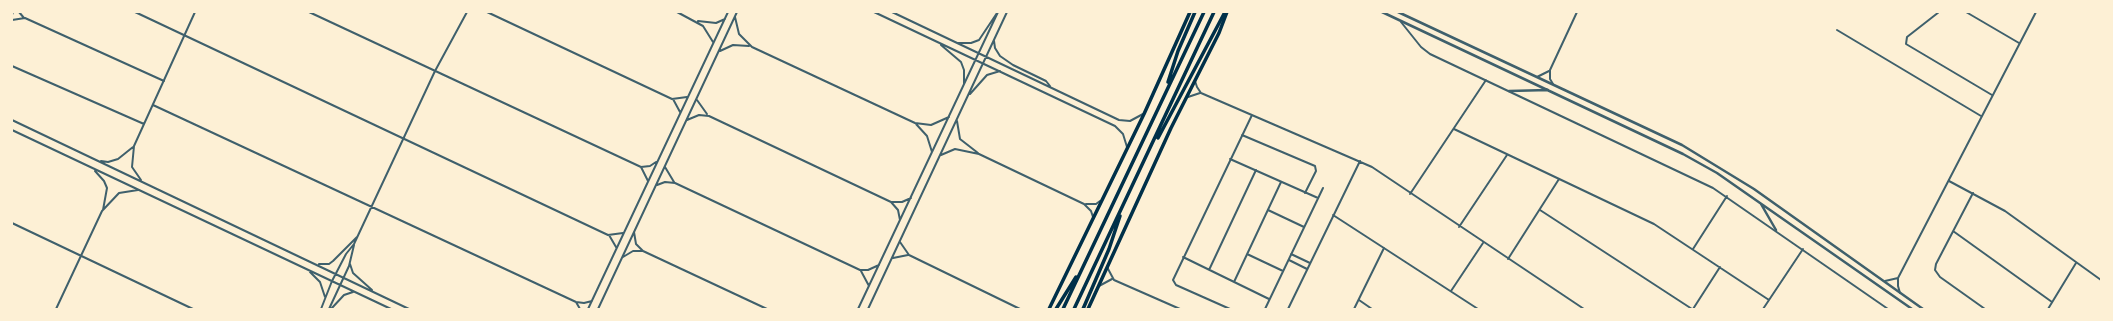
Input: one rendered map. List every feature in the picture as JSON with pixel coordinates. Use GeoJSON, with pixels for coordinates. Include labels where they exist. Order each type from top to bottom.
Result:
{"type":"FeatureCollection","features":[{"type":"Feature","properties":{"kind":"main road"},"geometry":{"type":"LineString","coordinates":[[1049,309],[1144,114],[1190,12]]}},
{"type":"Feature","properties":{"kind":"main road"},"geometry":{"type":"LineString","coordinates":[[1166,90],[1178,51],[1195,12]]}},
{"type":"Feature","properties":{"kind":"main road"},"geometry":{"type":"LineString","coordinates":[[1063,309],[1204,12]]}},
{"type":"Feature","properties":{"kind":"main road"},"geometry":{"type":"LineString","coordinates":[[1074,309],[1214,12]]}},
{"type":"Feature","properties":{"kind":"main road"},"geometry":{"type":"LineString","coordinates":[[1148,154],[1181,97],[1226,12]]}},
{"type":"Feature","properties":{"kind":"main road"},"geometry":{"type":"LineString","coordinates":[[1088,309],[1186,98],[1219,33],[1226,12]]}},
{"type":"Feature","properties":{"kind":"main road"},"geometry":{"type":"LineString","coordinates":[[1083,309],[1109,249],[1123,206]]}},
{"type":"Feature","properties":{"kind":"main road"},"geometry":{"type":"LineString","coordinates":[[1056,309],[1083,266]]}},
{"type":"Feature","properties":{"kind":"street"},"geometry":{"type":"LineString","coordinates":[[19,12],[25,18],[164,81]]}},
{"type":"Feature","properties":{"kind":"street"},"geometry":{"type":"LineString","coordinates":[[135,12],[608,234],[623,233]]}},
{"type":"Feature","properties":{"kind":"street"},"geometry":{"type":"LineString","coordinates":[[143,182],[132,167],[134,146],[195,12]]}},
{"type":"Feature","properties":{"kind":"street"},"geometry":{"type":"LineString","coordinates":[[309,12],[641,167],[650,166],[658,161]]}},
{"type":"Feature","properties":{"kind":"street"},"geometry":{"type":"LineString","coordinates":[[321,309],[335,273],[354,244],[404,139],[434,71],[466,12]]}},
{"type":"Feature","properties":{"kind":"street"},"geometry":{"type":"LineString","coordinates":[[487,12],[672,98],[687,98]]}},
{"type":"Feature","properties":{"kind":"street"},"geometry":{"type":"LineString","coordinates":[[677,12],[697,21],[716,23],[725,18]]}},
{"type":"Feature","properties":{"kind":"street"},"geometry":{"type":"LineString","coordinates":[[588,309],[728,12]]}},
{"type":"Feature","properties":{"kind":"street"},"geometry":{"type":"LineString","coordinates":[[598,309],[737,12]]}},
{"type":"Feature","properties":{"kind":"street"},"geometry":{"type":"LineString","coordinates":[[874,12],[1002,71],[1115,126],[1123,134],[1127,148]]}},
{"type":"Feature","properties":{"kind":"street"},"geometry":{"type":"LineString","coordinates":[[892,12],[1119,120],[1130,121],[1144,114]]}},
{"type":"Feature","properties":{"kind":"street"},"geometry":{"type":"LineString","coordinates":[[957,43],[972,44],[979,40],[998,12]]}},
{"type":"Feature","properties":{"kind":"street"},"geometry":{"type":"LineString","coordinates":[[858,309],[998,12]]}},
{"type":"Feature","properties":{"kind":"street"},"geometry":{"type":"LineString","coordinates":[[868,309],[1007,12]]}},
{"type":"Feature","properties":{"kind":"street"},"geometry":{"type":"LineString","coordinates":[[1382,12],[1550,90],[1683,154],[1717,173],[1912,309]]}},
{"type":"Feature","properties":{"kind":"street"},"geometry":{"type":"LineString","coordinates":[[1398,12],[1682,145],[1714,163],[1754,189],[1923,309]]}},
{"type":"Feature","properties":{"kind":"street"},"geometry":{"type":"LineString","coordinates":[[1554,86],[1550,79],[1550,70],[1577,12]]}},
{"type":"Feature","properties":{"kind":"street"},"geometry":{"type":"LineString","coordinates":[[1939,12],[1907,37],[1906,44],[1992,95]]}},
{"type":"Feature","properties":{"kind":"street"},"geometry":{"type":"LineString","coordinates":[[1966,12],[2019,44]]}},
{"type":"Feature","properties":{"kind":"street"},"geometry":{"type":"LineString","coordinates":[[1900,293],[1898,278],[2036,12]]}},
{"type":"Feature","properties":{"kind":"street"},"geometry":{"type":"LineString","coordinates":[[735,16],[739,34],[752,47]]}},
{"type":"Feature","properties":{"kind":"street"},"geometry":{"type":"LineString","coordinates":[[12,20],[25,18]]}},
{"type":"Feature","properties":{"kind":"street"},"geometry":{"type":"LineString","coordinates":[[697,21],[708,32],[713,43]]}},
{"type":"Feature","properties":{"kind":"street"},"geometry":{"type":"LineString","coordinates":[[1400,21],[1425,51],[1682,172],[1727,196],[1888,309]]}},
{"type":"Feature","properties":{"kind":"street"},"geometry":{"type":"LineString","coordinates":[[1837,30],[1981,116]]}},
{"type":"Feature","properties":{"kind":"street"},"geometry":{"type":"LineString","coordinates":[[994,39],[995,48],[1000,56],[1013,65],[1046,82],[1051,87]]}},
{"type":"Feature","properties":{"kind":"street"},"geometry":{"type":"LineString","coordinates":[[937,42],[961,62],[964,70],[964,86]]}},
{"type":"Feature","properties":{"kind":"street"},"geometry":{"type":"LineString","coordinates":[[720,51],[733,45],[752,47],[915,123],[931,125],[950,116]]}},
{"type":"Feature","properties":{"kind":"street"},"geometry":{"type":"LineString","coordinates":[[12,66],[144,124]]}},
{"type":"Feature","properties":{"kind":"street"},"geometry":{"type":"LineString","coordinates":[[1536,77],[1544,75],[1550,70]]}},
{"type":"Feature","properties":{"kind":"street"},"geometry":{"type":"LineString","coordinates":[[968,97],[987,75],[1002,71]]}},
{"type":"Feature","properties":{"kind":"street"},"geometry":{"type":"LineString","coordinates":[[1196,80],[1197,87],[1201,93]]}},
{"type":"Feature","properties":{"kind":"street"},"geometry":{"type":"LineString","coordinates":[[1410,194],[1486,80]]}},
{"type":"Feature","properties":{"kind":"street"},"geometry":{"type":"LineString","coordinates":[[1509,91],[1550,90]]}},
{"type":"Feature","properties":{"kind":"street"},"geometry":{"type":"LineString","coordinates":[[1186,98],[1194,93],[1201,93],[1360,161],[1584,309]]}},
{"type":"Feature","properties":{"kind":"street"},"geometry":{"type":"LineString","coordinates":[[672,98],[680,112]]}},
{"type":"Feature","properties":{"kind":"street"},"geometry":{"type":"LineString","coordinates":[[696,100],[701,109],[709,116]]}},
{"type":"Feature","properties":{"kind":"street"},"geometry":{"type":"LineString","coordinates":[[153,106],[576,302],[584,303],[592,300]]}},
{"type":"Feature","properties":{"kind":"street"},"geometry":{"type":"LineString","coordinates":[[687,120],[699,114],[709,116],[891,202],[898,210],[900,221]]}},
{"type":"Feature","properties":{"kind":"street"},"geometry":{"type":"LineString","coordinates":[[1230,309],[1175,284],[1173,279],[1252,115]]}},
{"type":"Feature","properties":{"kind":"street"},"geometry":{"type":"LineString","coordinates":[[12,120],[409,309]]}},
{"type":"Feature","properties":{"kind":"street"},"geometry":{"type":"LineString","coordinates":[[957,120],[960,139],[979,154],[1084,204],[1091,211],[1092,222]]}},
{"type":"Feature","properties":{"kind":"street"},"geometry":{"type":"LineString","coordinates":[[915,123],[927,136],[932,153]]}},
{"type":"Feature","properties":{"kind":"street"},"geometry":{"type":"LineString","coordinates":[[12,130],[391,309]]}},
{"type":"Feature","properties":{"kind":"street"},"geometry":{"type":"LineString","coordinates":[[1454,130],[1654,224],[1769,300]]}},
{"type":"Feature","properties":{"kind":"street"},"geometry":{"type":"LineString","coordinates":[[1242,134],[1314,166],[1316,171],[1305,192]]}},
{"type":"Feature","properties":{"kind":"street"},"geometry":{"type":"LineString","coordinates":[[97,160],[108,162],[113,161],[134,146]]}},
{"type":"Feature","properties":{"kind":"street"},"geometry":{"type":"LineString","coordinates":[[940,156],[955,149],[979,154]]}},
{"type":"Feature","properties":{"kind":"street"},"geometry":{"type":"LineString","coordinates":[[1459,227],[1507,155]]}},
{"type":"Feature","properties":{"kind":"street"},"geometry":{"type":"LineString","coordinates":[[1230,159],[1318,198]]}},
{"type":"Feature","properties":{"kind":"street"},"geometry":{"type":"LineString","coordinates":[[1288,309],[1360,161]]}},
{"type":"Feature","properties":{"kind":"street"},"geometry":{"type":"LineString","coordinates":[[641,167],[648,181]]}},
{"type":"Feature","properties":{"kind":"street"},"geometry":{"type":"LineString","coordinates":[[665,167],[675,183]]}},
{"type":"Feature","properties":{"kind":"street"},"geometry":{"type":"LineString","coordinates":[[56,309],[102,211],[107,188],[104,181],[93,169]]}},
{"type":"Feature","properties":{"kind":"street"},"geometry":{"type":"LineString","coordinates":[[1209,270],[1256,170]]}},
{"type":"Feature","properties":{"kind":"street"},"geometry":{"type":"LineString","coordinates":[[1508,259],[1559,180]]}},
{"type":"Feature","properties":{"kind":"street"},"geometry":{"type":"LineString","coordinates":[[1949,181],[2005,211],[2101,280]]}},
{"type":"Feature","properties":{"kind":"street"},"geometry":{"type":"LineString","coordinates":[[656,186],[665,182],[675,183],[860,270],[867,279],[869,286]]}},
{"type":"Feature","properties":{"kind":"street"},"geometry":{"type":"LineString","coordinates":[[1234,282],[1281,182]]}},
{"type":"Feature","properties":{"kind":"street"},"geometry":{"type":"LineString","coordinates":[[1265,309],[1323,188]]}},
{"type":"Feature","properties":{"kind":"street"},"geometry":{"type":"LineString","coordinates":[[102,211],[119,193],[139,190]]}},
{"type":"Feature","properties":{"kind":"street"},"geometry":{"type":"LineString","coordinates":[[1973,193],[1936,264],[1935,270],[1940,277],[1984,309]]}},
{"type":"Feature","properties":{"kind":"street"},"geometry":{"type":"LineString","coordinates":[[1693,249],[1727,196]]}},
{"type":"Feature","properties":{"kind":"street"},"geometry":{"type":"LineString","coordinates":[[891,202],[902,202],[912,197]]}},
{"type":"Feature","properties":{"kind":"street"},"geometry":{"type":"LineString","coordinates":[[1084,204],[1096,204],[1104,197]]}},
{"type":"Feature","properties":{"kind":"street"},"geometry":{"type":"LineString","coordinates":[[1760,202],[1776,230]]}},
{"type":"Feature","properties":{"kind":"street"},"geometry":{"type":"LineString","coordinates":[[1268,210],[1304,227]]}},
{"type":"Feature","properties":{"kind":"street"},"geometry":{"type":"LineString","coordinates":[[1540,210],[1693,309],[1720,267]]}},
{"type":"Feature","properties":{"kind":"street"},"geometry":{"type":"LineString","coordinates":[[1333,215],[1478,309]]}},
{"type":"Feature","properties":{"kind":"street"},"geometry":{"type":"LineString","coordinates":[[12,223],[193,309]]}},
{"type":"Feature","properties":{"kind":"street"},"geometry":{"type":"LineString","coordinates":[[1953,231],[2052,302]]}},
{"type":"Feature","properties":{"kind":"street"},"geometry":{"type":"LineString","coordinates":[[634,232],[636,244],[643,251],[767,309]]}},
{"type":"Feature","properties":{"kind":"street"},"geometry":{"type":"LineString","coordinates":[[608,234],[616,248]]}},
{"type":"Feature","properties":{"kind":"street"},"geometry":{"type":"LineString","coordinates":[[316,264],[329,264],[358,235]]}},
{"type":"Feature","properties":{"kind":"street"},"geometry":{"type":"LineString","coordinates":[[900,242],[909,255],[1020,309]]}},
{"type":"Feature","properties":{"kind":"street"},"geometry":{"type":"LineString","coordinates":[[1451,291],[1483,243]]}},
{"type":"Feature","properties":{"kind":"street"},"geometry":{"type":"LineString","coordinates":[[330,309],[350,262],[354,244]]}},
{"type":"Feature","properties":{"kind":"street"},"geometry":{"type":"LineString","coordinates":[[1354,309],[1384,248]]}},
{"type":"Feature","properties":{"kind":"street"},"geometry":{"type":"LineString","coordinates":[[1763,309],[1803,249]]}},
{"type":"Feature","properties":{"kind":"street"},"geometry":{"type":"LineString","coordinates":[[622,258],[633,251],[643,251]]}},
{"type":"Feature","properties":{"kind":"street"},"geometry":{"type":"LineString","coordinates":[[1247,254],[1283,271]]}},
{"type":"Feature","properties":{"kind":"street"},"geometry":{"type":"LineString","coordinates":[[1291,254],[1311,263]]}},
{"type":"Feature","properties":{"kind":"street"},"geometry":{"type":"LineString","coordinates":[[892,259],[909,255]]}},
{"type":"Feature","properties":{"kind":"street"},"geometry":{"type":"LineString","coordinates":[[1184,257],[1270,299]]}},
{"type":"Feature","properties":{"kind":"street"},"geometry":{"type":"LineString","coordinates":[[1289,260],[1308,269]]}},
{"type":"Feature","properties":{"kind":"street"},"geometry":{"type":"LineString","coordinates":[[350,262],[353,273],[374,292]]}},
{"type":"Feature","properties":{"kind":"street"},"geometry":{"type":"LineString","coordinates":[[2048,309],[2076,263]]}},
{"type":"Feature","properties":{"kind":"street"},"geometry":{"type":"LineString","coordinates":[[860,270],[872,269],[880,264]]}},
{"type":"Feature","properties":{"kind":"street"},"geometry":{"type":"LineString","coordinates":[[1107,267],[1112,279],[1180,309]]}},
{"type":"Feature","properties":{"kind":"street"},"geometry":{"type":"LineString","coordinates":[[310,271],[320,282],[325,297]]}},
{"type":"Feature","properties":{"kind":"street"},"geometry":{"type":"LineString","coordinates":[[1885,281],[1898,278]]}},
{"type":"Feature","properties":{"kind":"street"},"geometry":{"type":"LineString","coordinates":[[1099,286],[1112,279]]}},
{"type":"Feature","properties":{"kind":"street"},"geometry":{"type":"LineString","coordinates":[[330,309],[344,295],[355,292]]}},
{"type":"Feature","properties":{"kind":"street"},"geometry":{"type":"LineString","coordinates":[[1359,300],[1372,309]]}},
{"type":"Feature","properties":{"kind":"street"},"geometry":{"type":"LineString","coordinates":[[576,302],[580,309]]}},
{"type":"Feature","properties":{"kind":"street"},"geometry":{"type":"LineString","coordinates":[[601,303],[602,309]]}}]}
